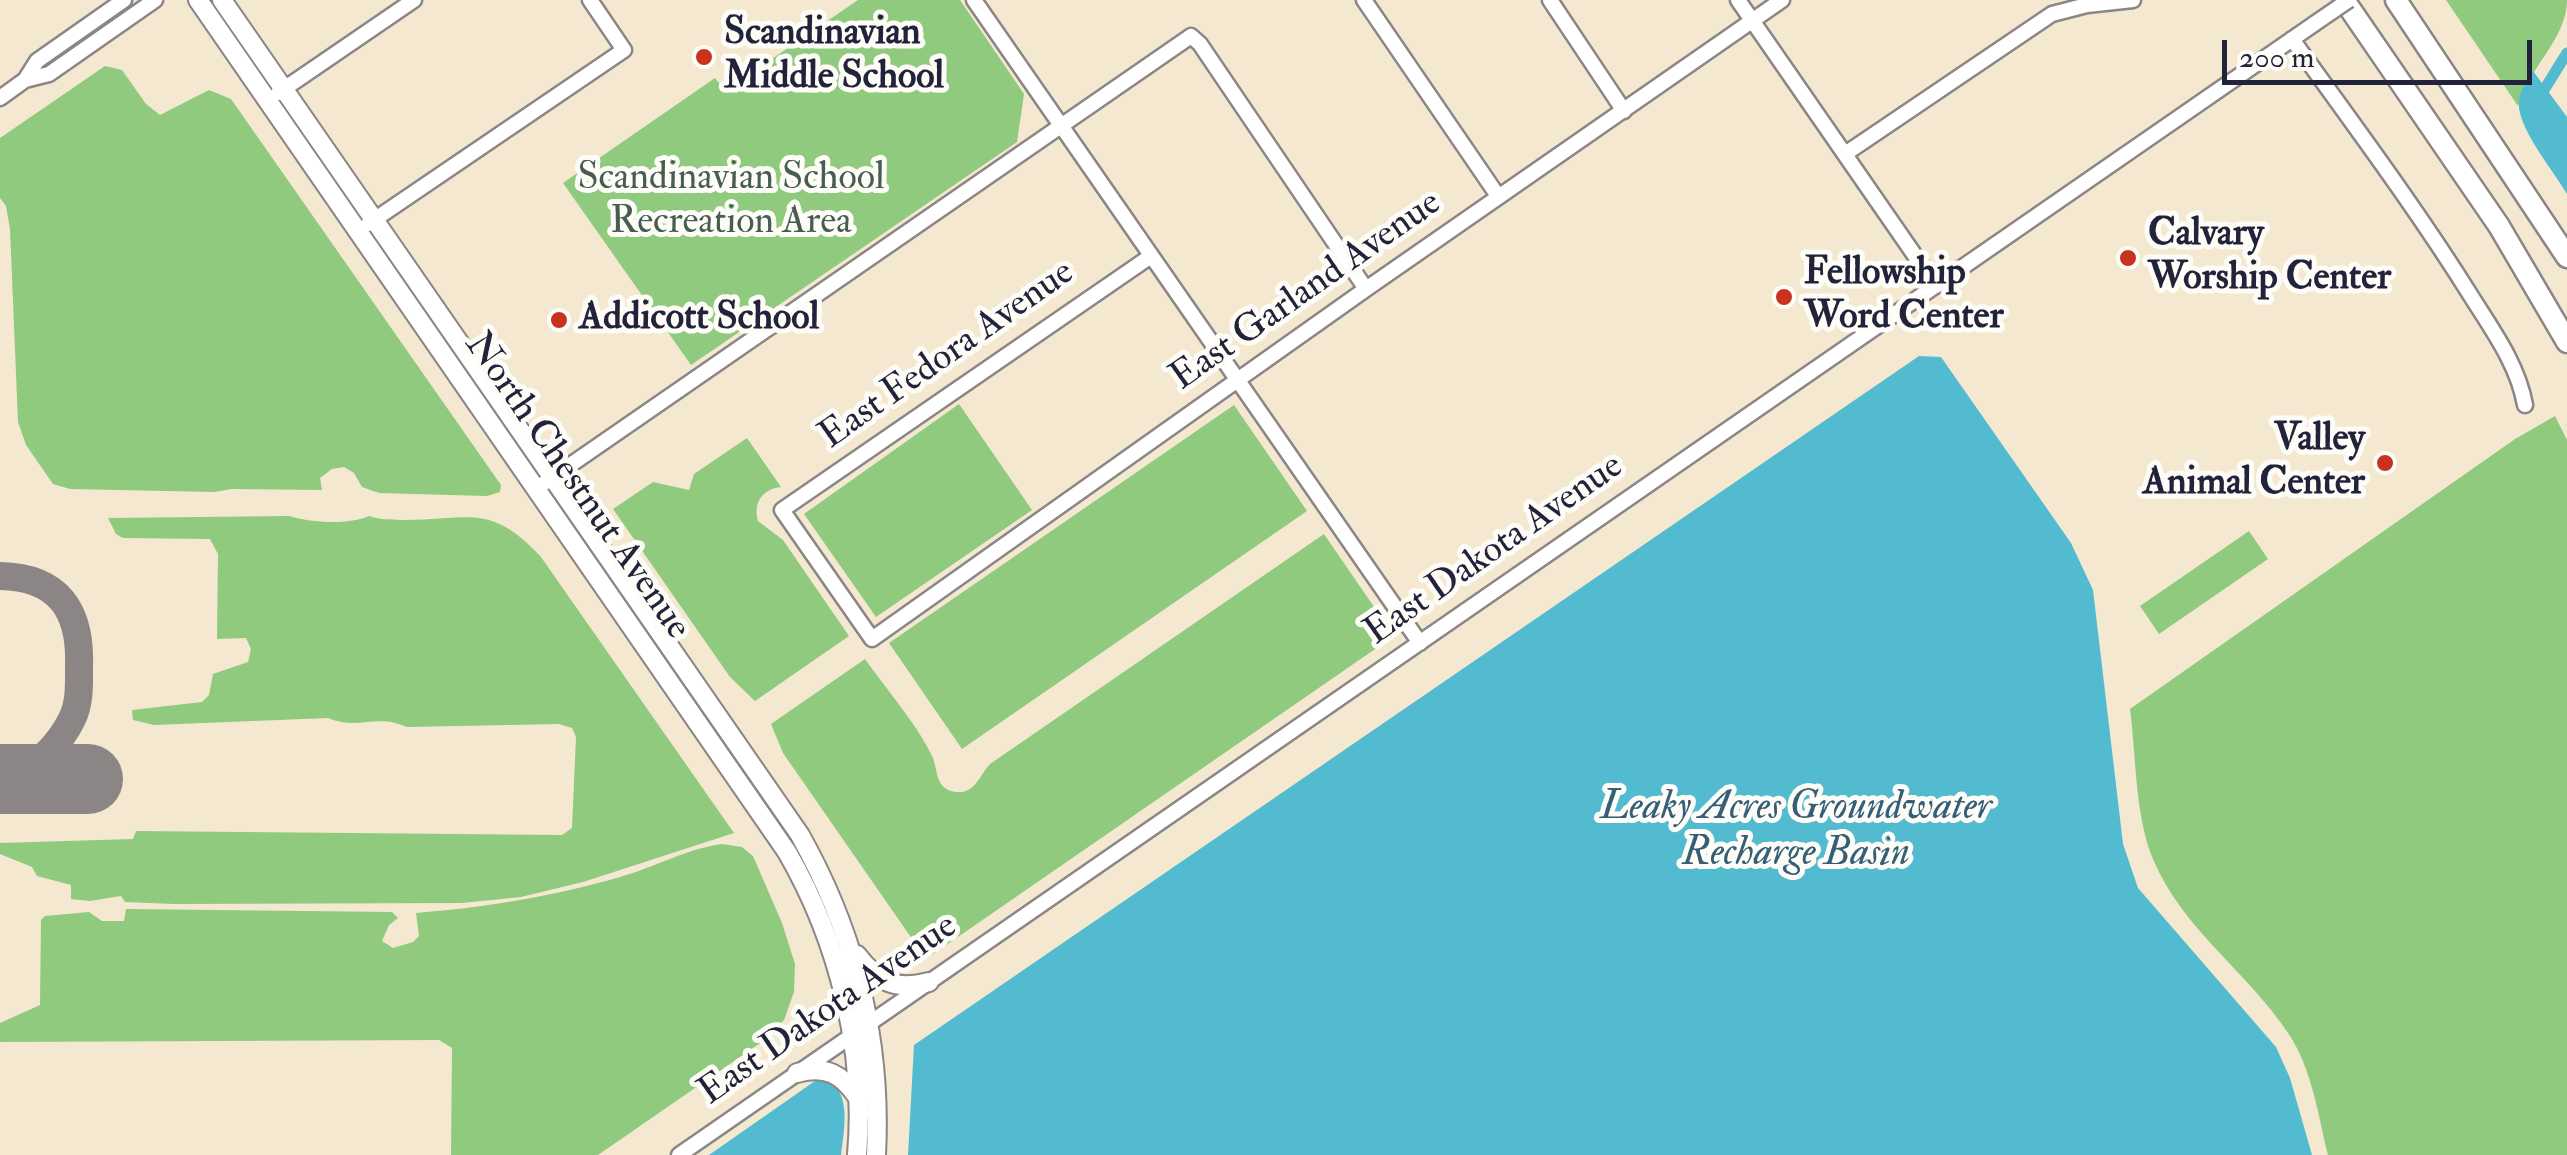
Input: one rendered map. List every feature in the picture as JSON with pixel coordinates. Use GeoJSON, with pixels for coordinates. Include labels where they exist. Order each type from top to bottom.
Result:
{"type":"FeatureCollection","features":[{"type":"Feature","properties":{"kind":"highway"},"geometry":{"type":"LineString","coordinates":[[2346,0],[2500,226],[2567,342]]}},
{"type":"Feature","properties":{"kind":"highway"},"geometry":{"type":"LineString","coordinates":[[2396,0],[2567,257]]}},
{"type":"Feature","properties":{"kind":"main road","name":"North Chestnut Avenue"},"geometry":{"type":"LineString","coordinates":[[198,0],[358,230],[545,482]]}},
{"type":"Feature","properties":{"kind":"main road","name":"North Chestnut Avenue"},"geometry":{"type":"LineString","coordinates":[[222,0],[374,219],[545,482],[725,741],[800,835],[828,888],[850,945],[869,1023],[877,1098],[876,1155]]}},
{"type":"Feature","properties":{"kind":"main road","name":"North Chestnut Avenue"},"geometry":{"type":"LineString","coordinates":[[725,741],[806,886],[836,966],[852,1035],[858,1098],[857,1155]]}},
{"type":"Feature","properties":{"kind":"main road"},"geometry":{"type":"LineString","coordinates":[[850,945],[873,974],[887,984],[929,982]]}},
{"type":"Feature","properties":{"kind":"main road"},"geometry":{"type":"LineString","coordinates":[[798,1072],[817,1069],[838,1075],[858,1098]]}},
{"type":"Feature","properties":{"kind":"street"},"geometry":{"type":"LineString","coordinates":[[26,80],[37,61],[124,0]]}},
{"type":"Feature","properties":{"kind":"street"},"geometry":{"type":"LineString","coordinates":[[0,98],[26,80],[49,74],[155,0]]}},
{"type":"Feature","properties":{"kind":"street"},"geometry":{"type":"LineString","coordinates":[[268,100],[414,0]]}},
{"type":"Feature","properties":{"kind":"street"},"geometry":{"type":"LineString","coordinates":[[358,230],[624,50],[590,0]]}},
{"type":"Feature","properties":{"kind":"street"},"geometry":{"type":"LineString","coordinates":[[974,0],[1420,643]]}},
{"type":"Feature","properties":{"kind":"street"},"geometry":{"type":"LineString","coordinates":[[1364,0],[1498,196]]}},
{"type":"Feature","properties":{"kind":"street"},"geometry":{"type":"LineString","coordinates":[[1550,0],[1624,110]]}},
{"type":"Feature","properties":{"kind":"street"},"geometry":{"type":"LineString","coordinates":[[1738,0],[1936,286]]}},
{"type":"Feature","properties":{"kind":"street","name":"East Garland Avenue"},"geometry":{"type":"LineString","coordinates":[[872,639],[1366,288],[1782,0]]}},
{"type":"Feature","properties":{"kind":"street"},"geometry":{"type":"LineString","coordinates":[[1845,154],[2052,14],[2132,0]]}},
{"type":"Feature","properties":{"kind":"street","name":"East Dakota Avenue"},"geometry":{"type":"LineString","coordinates":[[678,1155],[2346,0]]}},
{"type":"Feature","properties":{"kind":"street"},"geometry":{"type":"LineString","coordinates":[[545,482],[1191,36],[1366,288]]}},
{"type":"Feature","properties":{"kind":"street"},"geometry":{"type":"LineString","coordinates":[[2292,39],[2457,273],[2506,352],[2522,384],[2525,405]]}},
{"type":"Feature","properties":{"kind":"street","name":"East Fedora Avenue"},"geometry":{"type":"LineString","coordinates":[[872,639],[782,510],[1151,256]]}},
{"type":"Feature","properties":{"kind":"green space","name":"Scandinavian School Recreation Area"},"geometry":{"type":"Polygon","coordinates":[[[858,0],[960,0],[1024,94],[1017,142],[691,365],[563,183],[715,78],[725,91],[858,0]]]}},
{"type":"Feature","properties":{"kind":"green space"},"geometry":{"type":"Polygon","coordinates":[[[2446,0],[2567,0],[2561,28],[2518,106],[2446,0]]]}},
{"type":"Feature","properties":{"kind":"green space"},"geometry":{"type":"Polygon","coordinates":[[[105,66],[122,70],[146,104],[160,115],[209,90],[231,99],[501,485],[500,492],[487,496],[379,493],[362,487],[354,473],[344,467],[332,469],[320,478],[322,490],[70,489],[53,484],[26,445],[18,422],[10,229],[6,206],[0,198],[0,138],[105,66]]]}},
{"type":"Feature","properties":{"kind":"green space"},"geometry":{"type":"Polygon","coordinates":[[[959,404],[1032,510],[876,617],[804,514],[959,404]]]}},
{"type":"Feature","properties":{"kind":"green space"},"geometry":{"type":"Polygon","coordinates":[[[1234,405],[1307,511],[962,749],[889,643],[1234,405]]]}},
{"type":"Feature","properties":{"kind":"green space"},"geometry":{"type":"Polygon","coordinates":[[[2555,416],[2567,440],[2567,1155],[2328,1155],[2303,1061],[2288,1033],[2181,907],[2153,859],[2139,805],[2130,709],[2515,439],[2555,416]]]}},
{"type":"Feature","properties":{"kind":"green space"},"geometry":{"type":"Polygon","coordinates":[[[747,438],[781,487],[760,498],[758,521],[783,540],[849,636],[755,701],[730,677],[613,509],[653,482],[689,490],[694,474],[747,438]]]}},
{"type":"Feature","properties":{"kind":"green space"},"geometry":{"type":"Polygon","coordinates":[[[289,516],[330,522],[369,516],[401,520],[477,518],[492,521],[523,539],[541,557],[734,833],[583,882],[521,897],[462,903],[174,904],[125,902],[121,896],[90,901],[71,899],[71,885],[37,876],[32,867],[0,854],[0,843],[133,839],[136,831],[562,835],[572,828],[576,737],[572,728],[559,724],[407,727],[328,718],[154,725],[133,720],[132,710],[202,702],[209,695],[213,674],[248,662],[251,649],[246,638],[217,639],[218,554],[210,539],[123,538],[116,534],[108,518],[289,516]]]}},
{"type":"Feature","properties":{"kind":"green space"},"geometry":{"type":"Polygon","coordinates":[[[2249,531],[2268,559],[2159,634],[2140,606],[2249,531]]]}},
{"type":"Feature","properties":{"kind":"green space"},"geometry":{"type":"Polygon","coordinates":[[[1324,534],[1394,636],[926,959],[783,753],[771,724],[865,659],[926,744],[944,787],[956,792],[968,790],[990,764],[1324,534]]]}},
{"type":"Feature","properties":{"kind":"green space"},"geometry":{"type":"Polygon","coordinates":[[[722,844],[742,847],[753,856],[782,923],[795,964],[794,992],[784,1020],[766,1039],[598,1155],[451,1155],[452,1048],[439,1040],[0,1042],[0,1023],[40,1005],[41,920],[45,916],[89,912],[102,921],[124,921],[126,909],[392,912],[398,918],[389,925],[382,941],[393,948],[419,936],[416,913],[569,890],[722,844]]]}},
{"type":"Feature","properties":{"kind":"water"},"geometry":{"type":"Polygon","coordinates":[[[2533,71],[2567,117],[2567,194],[2521,118],[2519,98],[2533,71]]]}},
{"type":"Feature","properties":{"kind":"water","name":"Leaky Acres Groundwater Recharge Basin"},"geometry":{"type":"Polygon","coordinates":[[[1919,356],[1941,357],[2071,543],[2093,590],[2123,844],[2138,888],[2276,1047],[2290,1078],[2312,1155],[908,1155],[914,1045],[1919,356]]]}},
{"type":"Feature","properties":{"kind":"water"},"geometry":{"type":"Polygon","coordinates":[[[827,1079],[835,1085],[843,1103],[841,1155],[709,1155],[815,1081],[827,1079]]]}},
{"type":"Feature","properties":{"kind":"waterway"},"geometry":{"type":"LineString","coordinates":[[2539,98],[2567,53]]}},
{"type":"Feature","properties":{"kind":"taxiway"},"geometry":{"type":"LineString","coordinates":[[0,576],[20,578],[51,590],[70,614],[79,646],[78,693],[72,719],[47,754],[13,779]]}},
{"type":"Feature","properties":{"kind":"runway"},"geometry":{"type":"LineString","coordinates":[[0,779],[88,779]]}},
{"type":"Feature","properties":{"kind":"place","name":"Scandinavian Middle School"},"geometry":{"type":"Point","coordinates":[704,57]}},
{"type":"Feature","properties":{"kind":"place","name":"Calvary Worship Center"},"geometry":{"type":"Point","coordinates":[2128,258]}},
{"type":"Feature","properties":{"kind":"place","name":"Fellowship Word Center"},"geometry":{"type":"Point","coordinates":[1784,297]}},
{"type":"Feature","properties":{"kind":"place","name":"Addicott School"},"geometry":{"type":"Point","coordinates":[559,320]}},
{"type":"Feature","properties":{"kind":"place","name":"Valley Animal Center"},"geometry":{"type":"Point","coordinates":[2385,463]}}]}
